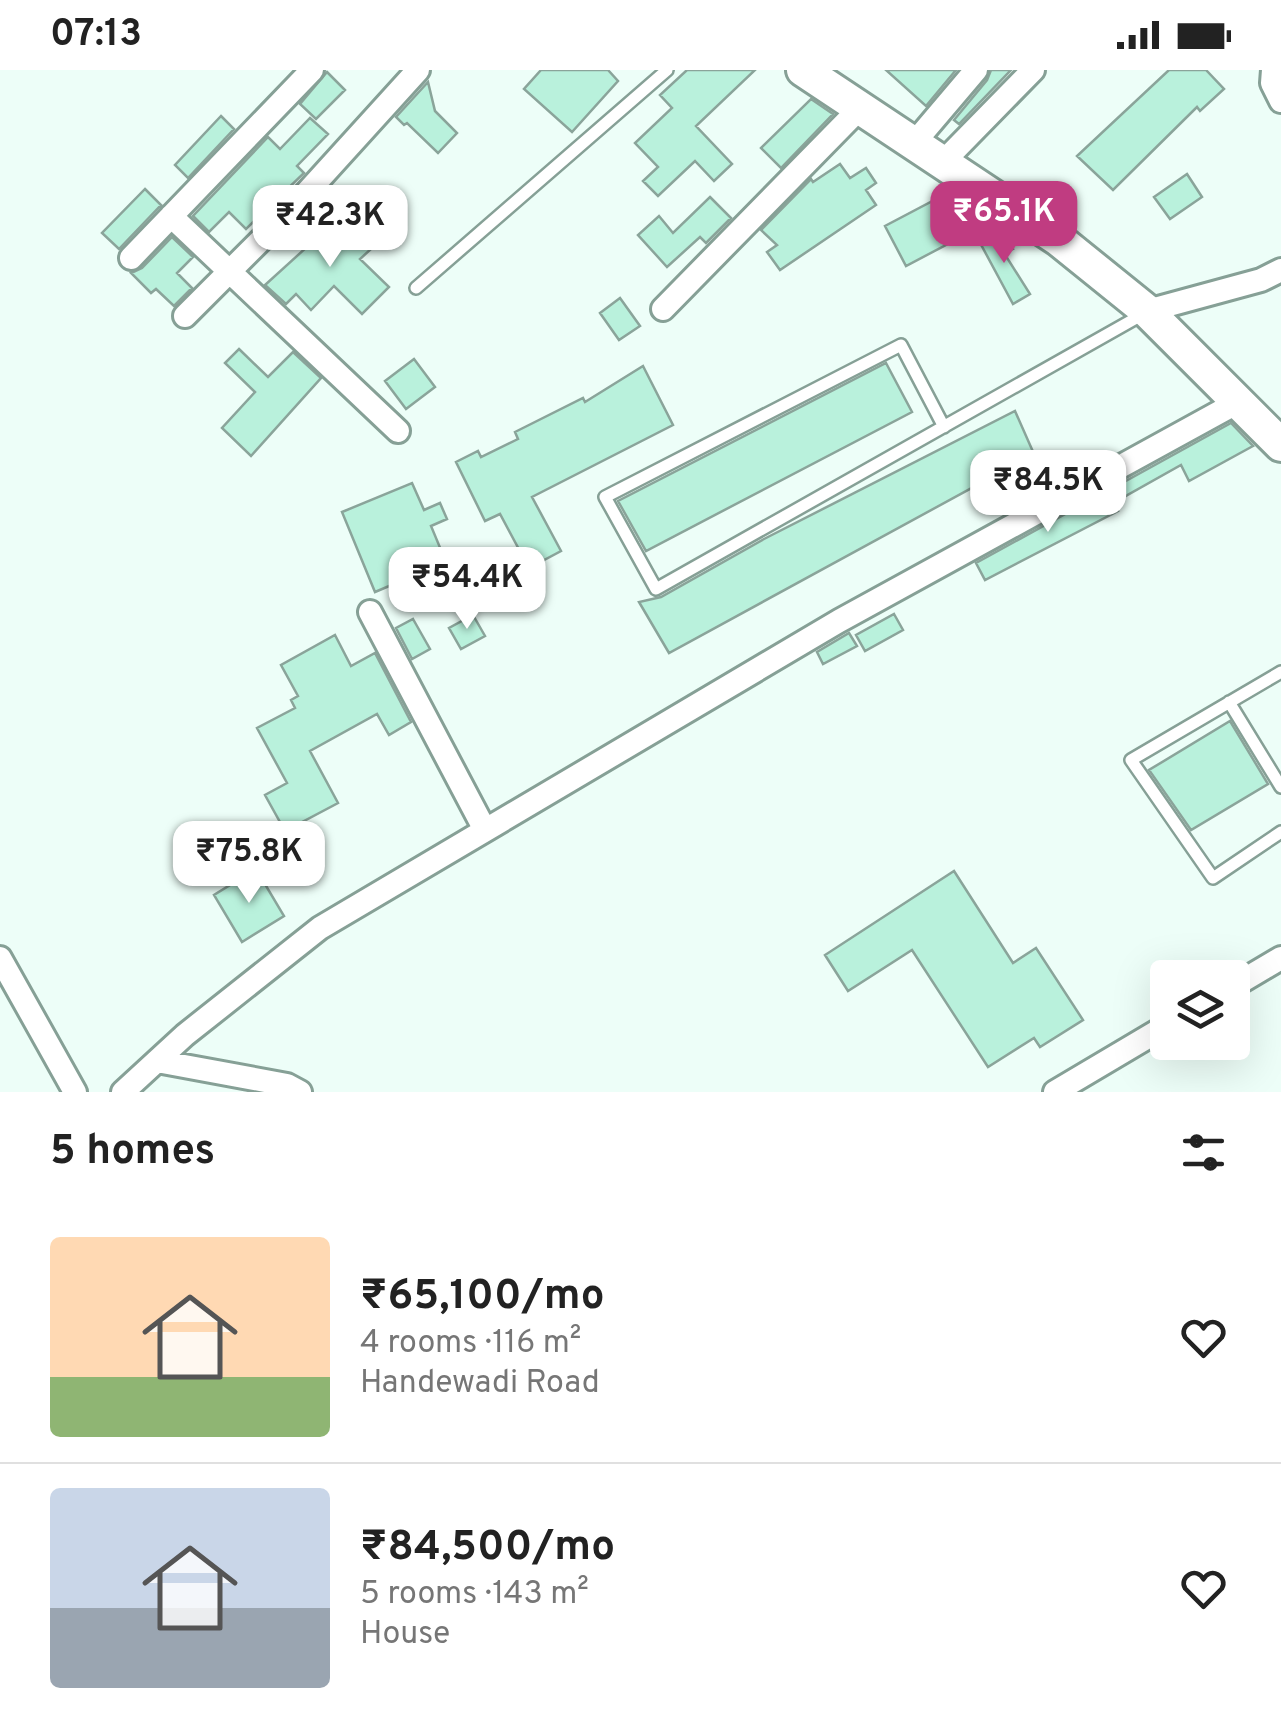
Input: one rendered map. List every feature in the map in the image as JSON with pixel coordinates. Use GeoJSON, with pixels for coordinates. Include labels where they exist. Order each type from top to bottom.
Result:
{"type":"FeatureCollection","features":[{"type":"Feature","properties":{"kind":"main road"},"geometry":{"type":"LineString","coordinates":[[803,70],[1059,240],[1147,311],[1281,445]]}},
{"type":"Feature","properties":{"kind":"street"},"geometry":{"type":"LineString","coordinates":[[131,258],[312,70]]}},
{"type":"Feature","properties":{"kind":"street"},"geometry":{"type":"LineString","coordinates":[[185,316],[231,272],[418,70]]}},
{"type":"Feature","properties":{"kind":"street"},"geometry":{"type":"LineString","coordinates":[[914,143],[976,70]]}},
{"type":"Feature","properties":{"kind":"street"},"geometry":{"type":"LineString","coordinates":[[943,162],[1033,70]]}},
{"type":"Feature","properties":{"kind":"street"},"geometry":{"type":"LineString","coordinates":[[1272,70],[1272,82],[1281,102]]}},
{"type":"Feature","properties":{"kind":"street"},"geometry":{"type":"LineString","coordinates":[[663,309],[861,107]]}},
{"type":"Feature","properties":{"kind":"street"},"geometry":{"type":"LineString","coordinates":[[171,216],[398,431]]}},
{"type":"Feature","properties":{"kind":"street"},"geometry":{"type":"LineString","coordinates":[[1147,311],[1261,280],[1281,270]]}},
{"type":"Feature","properties":{"kind":"street"},"geometry":{"type":"LineString","coordinates":[[123,1092],[320,928],[838,621],[1238,402]]}},
{"type":"Feature","properties":{"kind":"street"},"geometry":{"type":"LineString","coordinates":[[370,612],[485,830]]}},
{"type":"Feature","properties":{"kind":"street"},"geometry":{"type":"LineString","coordinates":[[0,958],[75,1092]]}},
{"type":"Feature","properties":{"kind":"street"},"geometry":{"type":"LineString","coordinates":[[1250,976],[1281,958]]}},
{"type":"Feature","properties":{"kind":"street"},"geometry":{"type":"LineString","coordinates":[[1055,1092],[1150,1036]]}},
{"type":"Feature","properties":{"kind":"street"},"geometry":{"type":"LineString","coordinates":[[157,1061],[288,1084],[300,1092]]}},
{"type":"Feature","properties":{"kind":"lane"},"geometry":{"type":"LineString","coordinates":[[416,288],[667,70]]}},
{"type":"Feature","properties":{"kind":"lane"},"geometry":{"type":"LineString","coordinates":[[944,427],[901,345],[605,497],[656,589],[944,427],[1147,311]]}},
{"type":"Feature","properties":{"kind":"lane"},"geometry":{"type":"LineString","coordinates":[[1281,672],[1131,760],[1213,878],[1281,832]]}},
{"type":"Feature","properties":{"kind":"lane"},"geometry":{"type":"LineString","coordinates":[[1229,702],[1281,787]]}},
{"type":"Feature","properties":{"kind":"building"},"geometry":{"type":"Polygon","coordinates":[[[541,70],[608,70],[618,81],[572,132],[524,89],[541,70]]]}},
{"type":"Feature","properties":{"kind":"building"},"geometry":{"type":"Polygon","coordinates":[[[687,70],[755,70],[696,126],[732,164],[714,181],[695,161],[658,196],[643,181],[658,167],[635,143],[672,108],[660,95],[687,70]]]}},
{"type":"Feature","properties":{"kind":"building"},"geometry":{"type":"Polygon","coordinates":[[[886,70],[956,70],[926,106],[886,70]]]}},
{"type":"Feature","properties":{"kind":"building"},"geometry":{"type":"Polygon","coordinates":[[[991,70],[1011,70],[959,124],[954,120],[991,70]]]}},
{"type":"Feature","properties":{"kind":"building"},"geometry":{"type":"Polygon","coordinates":[[[1169,70],[1206,70],[1224,89],[1200,111],[1197,107],[1113,190],[1077,156],[1169,70]]]}},
{"type":"Feature","properties":{"kind":"building"},"geometry":{"type":"Polygon","coordinates":[[[327,72],[345,90],[316,119],[300,104],[327,72]]]}},
{"type":"Feature","properties":{"kind":"building"},"geometry":{"type":"Polygon","coordinates":[[[428,82],[435,111],[457,133],[438,153],[396,117],[428,82]]]}},
{"type":"Feature","properties":{"kind":"building"},"geometry":{"type":"Polygon","coordinates":[[[811,99],[833,114],[781,168],[761,148],[811,99]]]}},
{"type":"Feature","properties":{"kind":"building"},"geometry":{"type":"Polygon","coordinates":[[[221,116],[234,129],[188,178],[175,165],[221,116]]]}},
{"type":"Feature","properties":{"kind":"building"},"geometry":{"type":"Polygon","coordinates":[[[310,118],[328,134],[297,166],[304,173],[246,229],[229,212],[209,232],[193,216],[268,137],[280,149],[310,118]]]}},
{"type":"Feature","properties":{"kind":"building"},"geometry":{"type":"Polygon","coordinates":[[[840,164],[850,178],[866,168],[876,183],[866,190],[876,205],[780,270],[767,252],[777,245],[761,230],[811,179],[813,182],[840,164]]]}},
{"type":"Feature","properties":{"kind":"building"},"geometry":{"type":"Polygon","coordinates":[[[1187,174],[1202,197],[1170,219],[1154,197],[1187,174]]]}},
{"type":"Feature","properties":{"kind":"building"},"geometry":{"type":"Polygon","coordinates":[[[145,189],[161,205],[119,249],[102,233],[145,189]]]}},
{"type":"Feature","properties":{"kind":"building"},"geometry":{"type":"Polygon","coordinates":[[[944,195],[965,235],[906,266],[885,226],[944,195]]]}},
{"type":"Feature","properties":{"kind":"building"},"geometry":{"type":"Polygon","coordinates":[[[710,197],[731,218],[706,243],[700,237],[667,267],[638,235],[659,216],[673,233],[710,197]]]}},
{"type":"Feature","properties":{"kind":"building"},"geometry":{"type":"Polygon","coordinates":[[[334,214],[371,249],[360,259],[389,287],[362,314],[334,286],[311,310],[296,294],[286,304],[265,285],[308,246],[305,243],[334,214]]]}},
{"type":"Feature","properties":{"kind":"building"},"geometry":{"type":"Polygon","coordinates":[[[991,232],[995,238],[1004,233],[1013,249],[1004,253],[1030,294],[1013,304],[978,239],[991,232]]]}},
{"type":"Feature","properties":{"kind":"building"},"geometry":{"type":"Polygon","coordinates":[[[172,237],[193,257],[177,273],[192,288],[174,306],[156,289],[151,293],[131,273],[142,268],[172,237]]]}},
{"type":"Feature","properties":{"kind":"building"},"geometry":{"type":"Polygon","coordinates":[[[620,298],[640,326],[619,340],[600,313],[620,298]]]}},
{"type":"Feature","properties":{"kind":"building"},"geometry":{"type":"Polygon","coordinates":[[[239,349],[268,377],[293,352],[321,378],[251,456],[222,428],[255,392],[225,363],[239,349]]]}},
{"type":"Feature","properties":{"kind":"building"},"geometry":{"type":"Polygon","coordinates":[[[414,359],[435,387],[406,409],[385,381],[414,359]]]}},
{"type":"Feature","properties":{"kind":"building"},"geometry":{"type":"Polygon","coordinates":[[[886,363],[912,412],[646,551],[618,501],[886,363]]]}},
{"type":"Feature","properties":{"kind":"building"},"geometry":{"type":"Polygon","coordinates":[[[643,366],[673,425],[532,497],[561,551],[529,568],[500,514],[485,521],[456,462],[478,451],[481,457],[518,439],[515,432],[583,398],[585,402],[643,366]]]}},
{"type":"Feature","properties":{"kind":"building"},"geometry":{"type":"Polygon","coordinates":[[[1015,411],[1034,454],[669,653],[639,602],[661,597],[764,539],[1015,411]]]}},
{"type":"Feature","properties":{"kind":"building"},"geometry":{"type":"Polygon","coordinates":[[[1231,423],[1253,446],[1189,481],[1181,465],[1122,498],[1115,487],[1231,423]]]}},
{"type":"Feature","properties":{"kind":"building"},"geometry":{"type":"Polygon","coordinates":[[[412,483],[424,510],[440,503],[447,519],[431,526],[446,562],[375,592],[342,512],[412,483]]]}},
{"type":"Feature","properties":{"kind":"building"},"geometry":{"type":"Polygon","coordinates":[[[1107,491],[1118,511],[985,580],[976,563],[1107,491]]]}},
{"type":"Feature","properties":{"kind":"building"},"geometry":{"type":"Polygon","coordinates":[[[894,614],[903,630],[865,651],[856,635],[894,614]]]}},
{"type":"Feature","properties":{"kind":"building"},"geometry":{"type":"Polygon","coordinates":[[[473,615],[485,636],[461,649],[449,628],[473,615]]]}},
{"type":"Feature","properties":{"kind":"building"},"geometry":{"type":"Polygon","coordinates":[[[413,619],[430,649],[412,659],[396,628],[413,619]]]}},
{"type":"Feature","properties":{"kind":"building"},"geometry":{"type":"Polygon","coordinates":[[[849,633],[857,646],[823,664],[817,652],[849,633]]]}},
{"type":"Feature","properties":{"kind":"building"},"geometry":{"type":"Polygon","coordinates":[[[335,635],[351,666],[375,653],[411,722],[389,735],[377,714],[310,751],[338,803],[285,831],[265,795],[287,783],[257,728],[295,708],[291,700],[298,696],[281,665],[335,635]]]}},
{"type":"Feature","properties":{"kind":"building"},"geometry":{"type":"Polygon","coordinates":[[[1230,721],[1268,784],[1191,830],[1149,770],[1230,721]]]}},
{"type":"Feature","properties":{"kind":"building"},"geometry":{"type":"Polygon","coordinates":[[[256,869],[284,916],[242,942],[214,895],[256,869]]]}},
{"type":"Feature","properties":{"kind":"building"},"geometry":{"type":"Polygon","coordinates":[[[954,871],[1013,963],[1036,948],[1083,1020],[1040,1047],[1034,1038],[988,1067],[912,950],[848,991],[825,955],[954,871]]]}}]}
